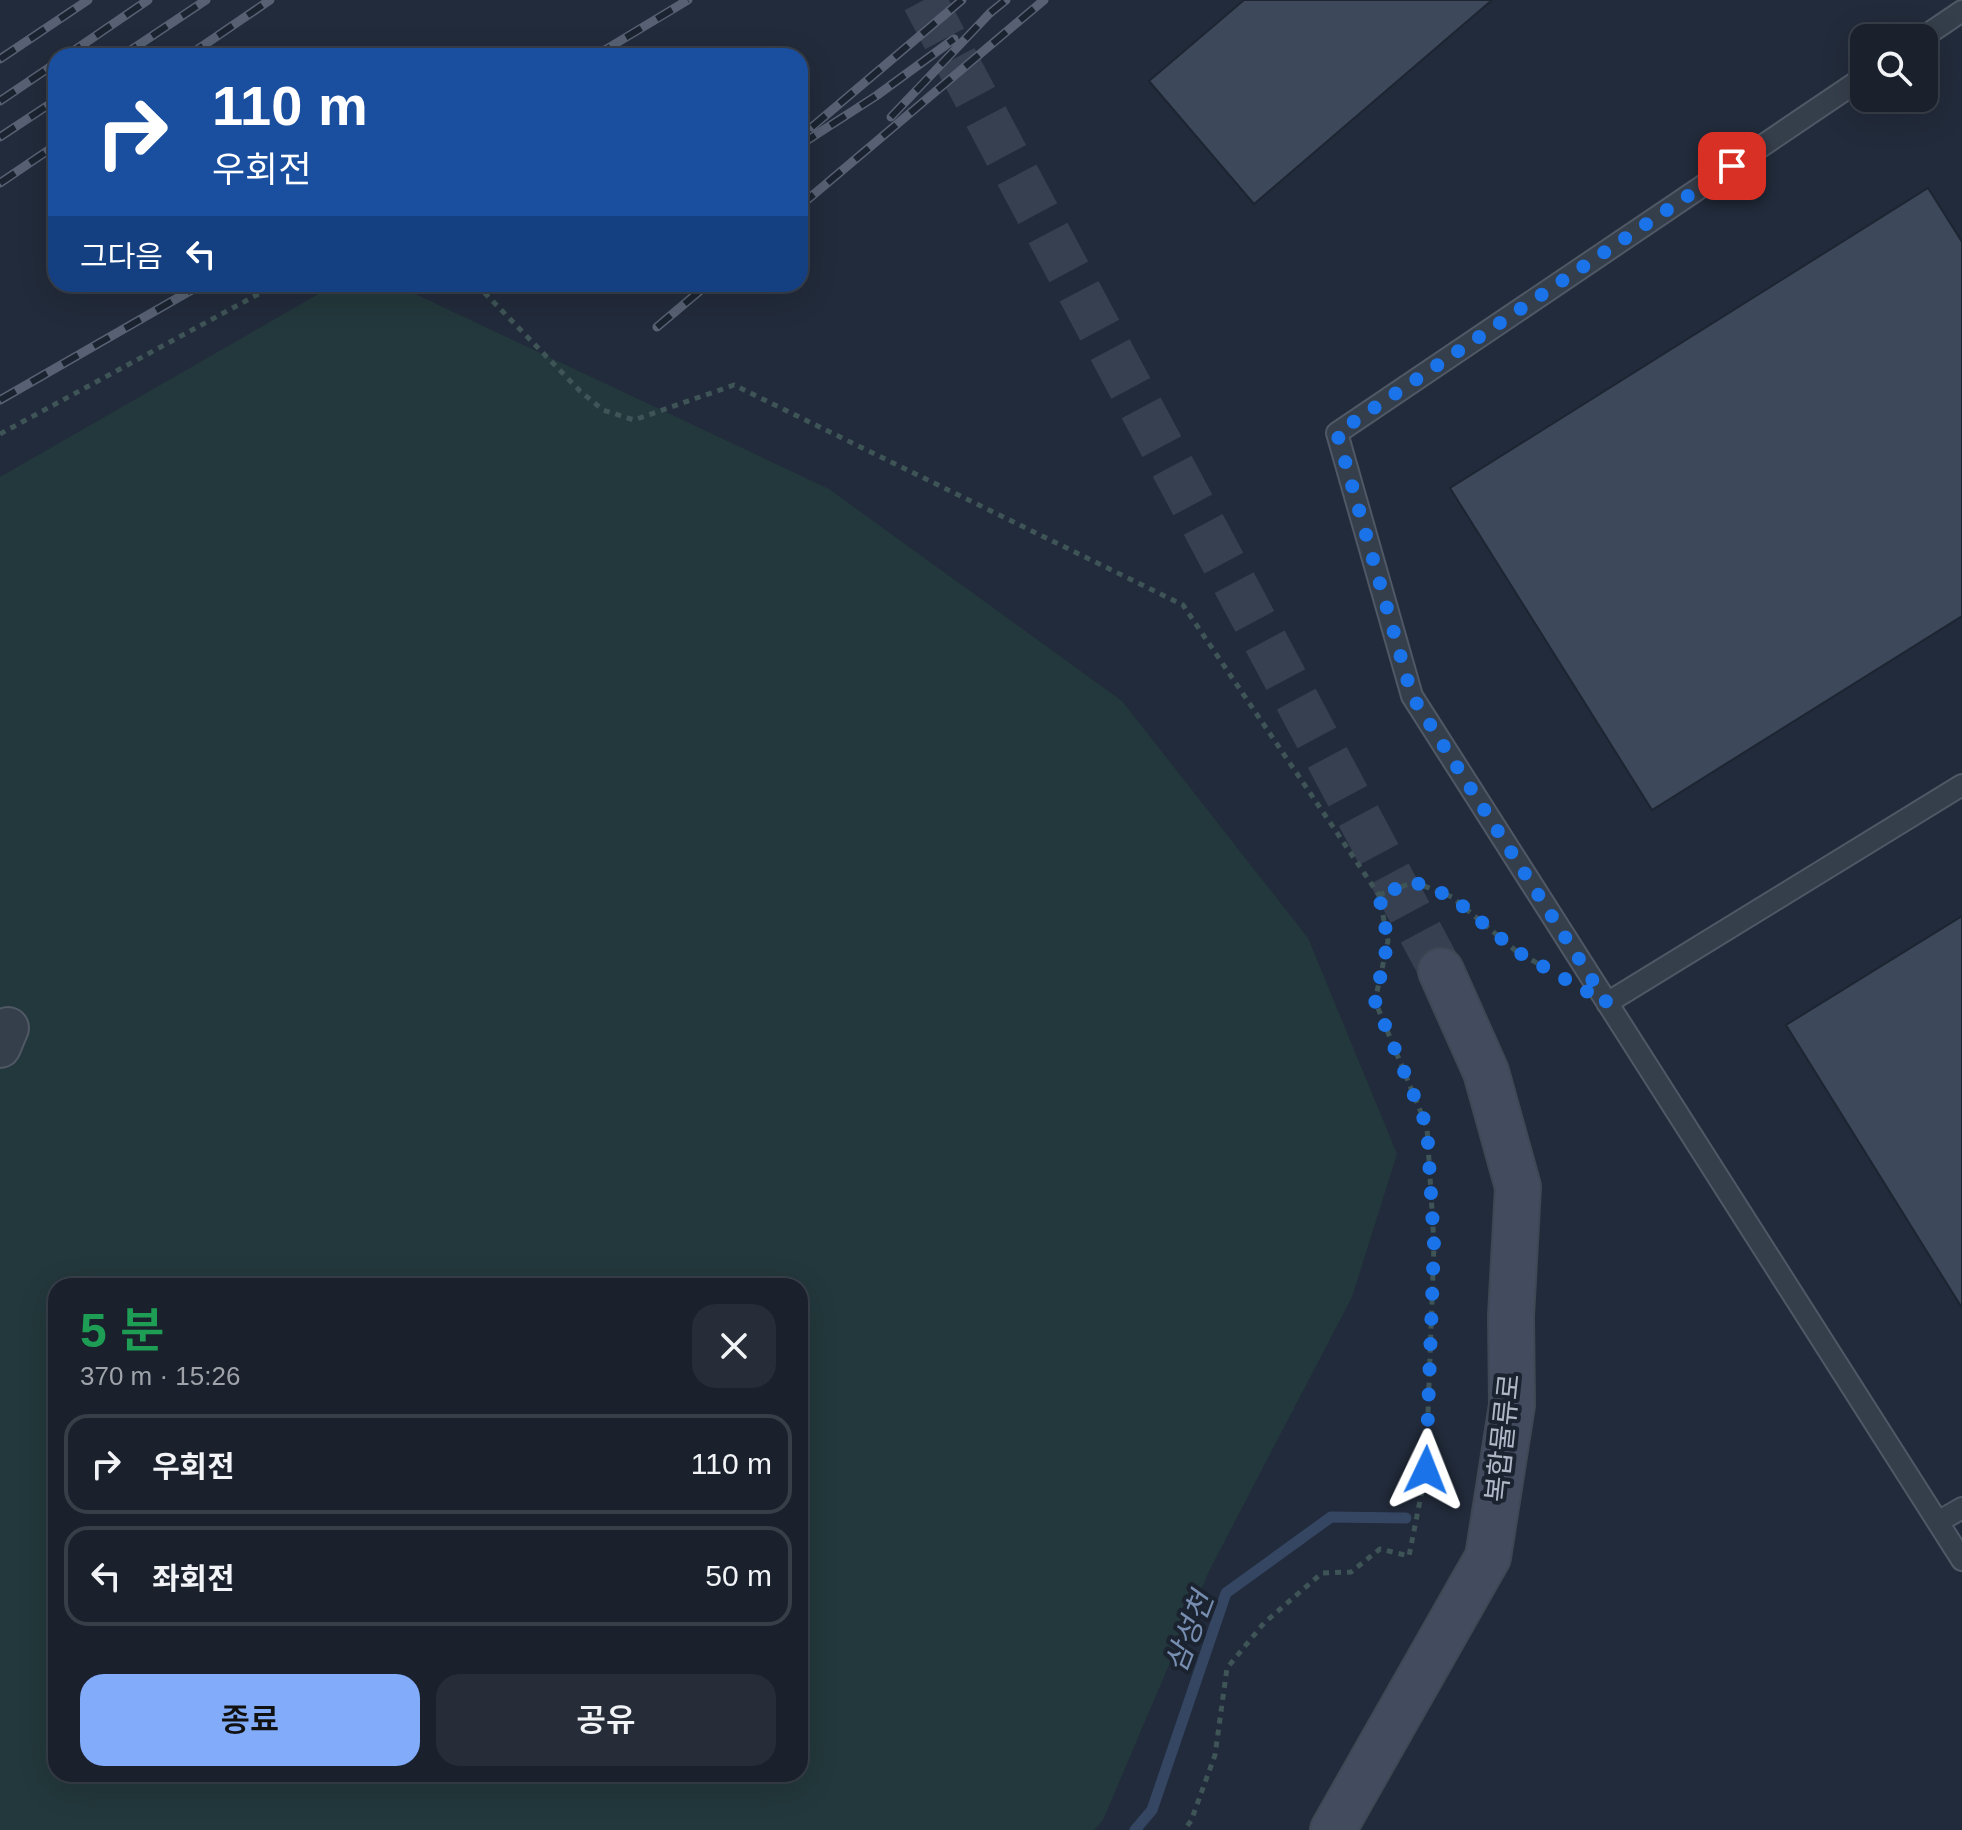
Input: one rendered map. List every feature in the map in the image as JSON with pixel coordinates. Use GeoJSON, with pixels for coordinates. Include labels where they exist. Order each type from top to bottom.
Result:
{"type":"FeatureCollection","features":[{"type":"Feature","properties":{"kind":"main road","name":"복합물류로"},"geometry":{"type":"LineString","coordinates":[[1333,1830],[1488,1557],[1512,1405],[1511,1316],[1518,1187],[1486,1072],[1441,971]]}},
{"type":"Feature","properties":{"kind":"lane"},"geometry":{"type":"LineString","coordinates":[[1938,27],[1962,11]]}},
{"type":"Feature","properties":{"kind":"lane"},"geometry":{"type":"LineString","coordinates":[[1850,86],[1337,433],[1412,696],[1962,1560]]}},
{"type":"Feature","properties":{"kind":"lane"},"geometry":{"type":"LineString","coordinates":[[1607,1003],[1962,785]]}},
{"type":"Feature","properties":{"kind":"lane"},"geometry":{"type":"LineString","coordinates":[[1938,1522],[1962,1508]]}},
{"type":"Feature","properties":{"kind":"path"},"geometry":{"type":"LineString","coordinates":[[0,434],[262,292]]}},
{"type":"Feature","properties":{"kind":"path"},"geometry":{"type":"LineString","coordinates":[[484,292],[580,391],[603,410],[634,420],[734,385],[1183,605],[1379,895],[1388,941],[1375,1001],[1427,1127],[1434,1244],[1426,1470],[1409,1556],[1380,1549],[1351,1572],[1322,1573],[1264,1623],[1227,1668],[1215,1755],[1191,1821],[1184,1830]]}},
{"type":"Feature","properties":{"kind":"path"},"geometry":{"type":"LineString","coordinates":[[1379,895],[1414,882],[1452,897],[1516,951],[1555,973]]}},
{"type":"Feature","properties":{"kind":"green space"},"geometry":{"type":"Polygon","coordinates":[[[322,292],[411,292],[829,489],[1122,701],[1308,938],[1397,1154],[1352,1297],[1209,1571],[1103,1820],[1094,1830],[0,1830],[0,477],[322,292]]]}},
{"type":"Feature","properties":{"kind":"building"},"geometry":{"type":"Polygon","coordinates":[[[1244,0],[1492,0],[1254,204],[1149,81],[1244,0]]]}},
{"type":"Feature","properties":{"kind":"building"},"geometry":{"type":"Polygon","coordinates":[[[1928,188],[1962,242],[1962,616],[1652,810],[1450,488],[1928,188]]]}},
{"type":"Feature","properties":{"kind":"building"},"geometry":{"type":"Polygon","coordinates":[[[1962,916],[1962,1308],[1786,1025],[1962,916]]]}},
{"type":"Feature","properties":{"kind":"waterway","name":"삼성천"},"geometry":{"type":"LineString","coordinates":[[1135,1830],[1152,1810],[1226,1593],[1331,1517],[1406,1518]]}},
{"type":"Feature","properties":{"kind":"tunnel"},"geometry":{"type":"LineString","coordinates":[[924,0],[1441,971]]}},
{"type":"Feature","properties":{"kind":"railway"},"geometry":{"type":"LineString","coordinates":[[0,59],[88,0]]}},
{"type":"Feature","properties":{"kind":"railway"},"geometry":{"type":"LineString","coordinates":[[78,48],[148,0]]}},
{"type":"Feature","properties":{"kind":"railway"},"geometry":{"type":"LineString","coordinates":[[134,48],[206,0]]}},
{"type":"Feature","properties":{"kind":"railway"},"geometry":{"type":"LineString","coordinates":[[200,48],[270,0]]}},
{"type":"Feature","properties":{"kind":"railway"},"geometry":{"type":"LineString","coordinates":[[608,48],[688,0]]}},
{"type":"Feature","properties":{"kind":"railway"},"geometry":{"type":"LineString","coordinates":[[812,127],[962,0]]}},
{"type":"Feature","properties":{"kind":"railway"},"geometry":{"type":"LineString","coordinates":[[891,117],[1006,0]]}},
{"type":"Feature","properties":{"kind":"railway"},"geometry":{"type":"LineString","coordinates":[[808,199],[1044,0]]}},
{"type":"Feature","properties":{"kind":"railway"},"geometry":{"type":"LineString","coordinates":[[808,140],[876,96],[954,39]]}},
{"type":"Feature","properties":{"kind":"railway"},"geometry":{"type":"LineString","coordinates":[[0,101],[48,68]]}},
{"type":"Feature","properties":{"kind":"railway"},"geometry":{"type":"LineString","coordinates":[[0,137],[48,105]]}},
{"type":"Feature","properties":{"kind":"railway"},"geometry":{"type":"LineString","coordinates":[[0,183],[48,150]]}},
{"type":"Feature","properties":{"kind":"railway"},"geometry":{"type":"LineString","coordinates":[[0,400],[188,292]]}},
{"type":"Feature","properties":{"kind":"railway"},"geometry":{"type":"LineString","coordinates":[[657,327],[699,292]]}},
{"type":"Feature","properties":{"kind":"route"},"geometry":{"type":"LineString","coordinates":[[1426,1470],[1434,1244],[1427,1127],[1375,1001],[1388,941],[1379,895],[1414,882],[1452,897],[1516,951],[1607,1003],[1412,696],[1337,433],[1732,166]]}}]}
